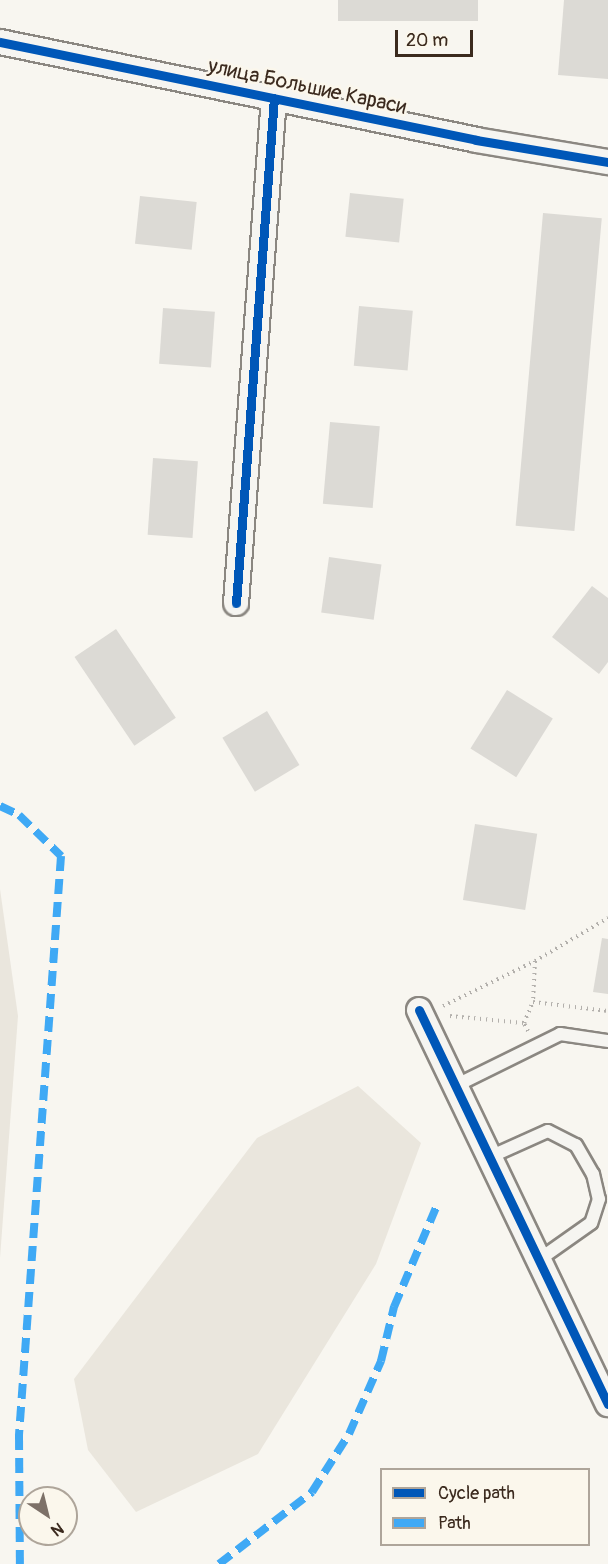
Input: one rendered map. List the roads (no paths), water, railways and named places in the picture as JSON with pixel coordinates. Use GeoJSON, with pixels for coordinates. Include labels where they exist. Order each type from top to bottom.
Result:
{"type":"FeatureCollection","features":[{"type":"Feature","properties":{"kind":"street","name":"улица Большие Караси"},"geometry":{"type":"LineString","coordinates":[[0,42],[274,98],[608,162]]}},
{"type":"Feature","properties":{"kind":"street"},"geometry":{"type":"LineString","coordinates":[[236,603],[274,98]]}},
{"type":"Feature","properties":{"kind":"street"},"geometry":{"type":"LineString","coordinates":[[433,1011],[457,1085],[608,1404]]}},
{"type":"Feature","properties":{"kind":"lane"},"geometry":{"type":"LineString","coordinates":[[457,1085],[560,1034],[608,1041]]}},
{"type":"Feature","properties":{"kind":"lane"},"geometry":{"type":"LineString","coordinates":[[492,1156],[548,1131],[576,1145],[592,1174],[599,1199],[591,1223],[540,1259]]}}]}
